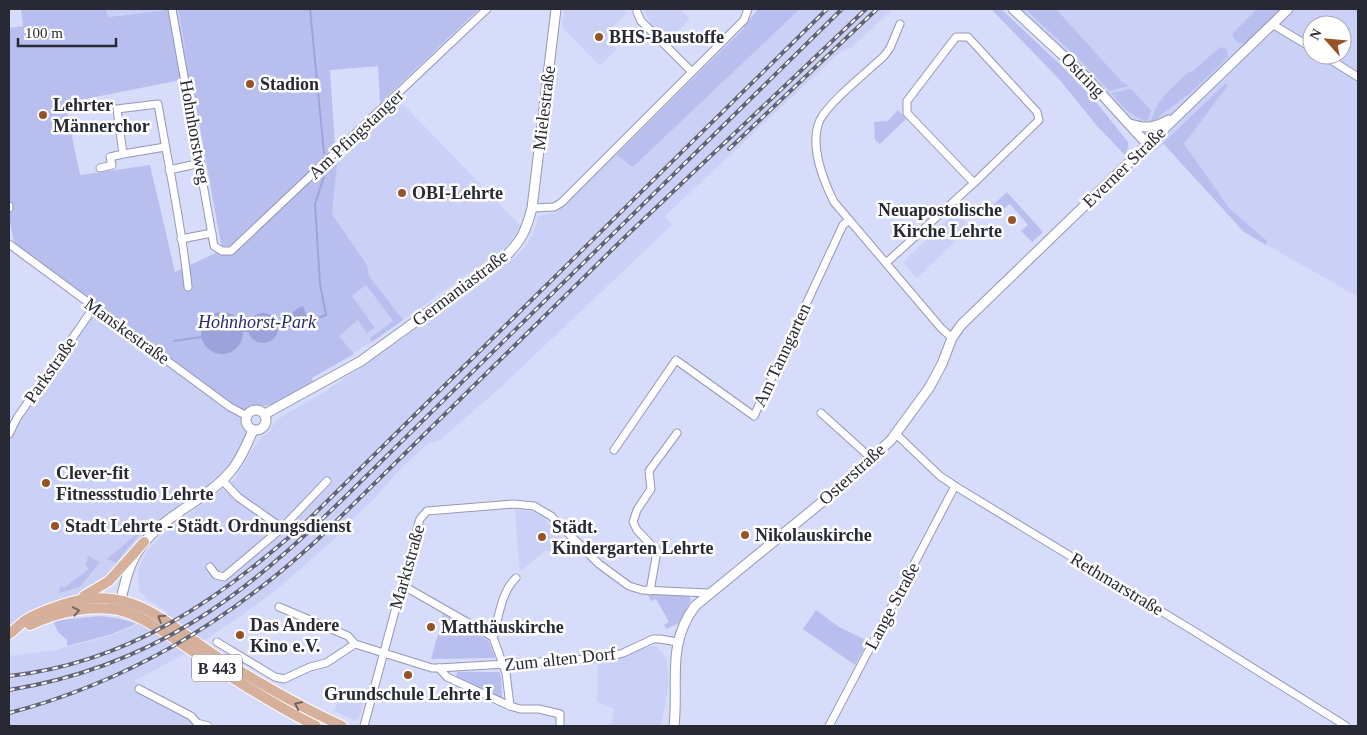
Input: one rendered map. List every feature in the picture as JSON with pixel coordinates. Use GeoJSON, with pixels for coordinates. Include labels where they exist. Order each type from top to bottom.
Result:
{"type":"FeatureCollection","features":[{"type":"Feature","properties":{"kind":"main road"},"geometry":{"type":"LineString","coordinates":[[76,600],[109,581],[144,542]]}},
{"type":"Feature","properties":{"kind":"main road","name":"B 443"},"geometry":{"type":"LineString","coordinates":[[10,630],[24,620],[76,600],[121,599],[149,610],[266,687],[342,726]]}},
{"type":"Feature","properties":{"kind":"main road","name":"B 443"},"geometry":{"type":"LineString","coordinates":[[10,630],[24,628],[50,617],[79,610],[98,608],[118,610],[146,622],[260,697],[316,726]]}},
{"type":"Feature","properties":{"kind":"street","name":"Hohnhorstweg"},"geometry":{"type":"LineString","coordinates":[[172,9],[214,246],[222,251]]}},
{"type":"Feature","properties":{"kind":"street","name":"Am Pfingstanger"},"geometry":{"type":"LineString","coordinates":[[222,251],[231,251],[488,9]]}},
{"type":"Feature","properties":{"kind":"street","name":"Mielestraße"},"geometry":{"type":"LineString","coordinates":[[532,208],[556,9]]}},
{"type":"Feature","properties":{"kind":"street"},"geometry":{"type":"LineString","coordinates":[[532,208],[554,207],[561,204],[744,20],[748,9]]}},
{"type":"Feature","properties":{"kind":"street","name":"Ostring"},"geometry":{"type":"LineString","coordinates":[[1014,9],[1064,54],[1148,145]]}},
{"type":"Feature","properties":{"kind":"street","name":"Everner Straße"},"geometry":{"type":"LineString","coordinates":[[961,325],[1288,9]]}},
{"type":"Feature","properties":{"kind":"street"},"geometry":{"type":"LineString","coordinates":[[637,12],[641,21],[692,72]]}},
{"type":"Feature","properties":{"kind":"street"},"geometry":{"type":"LineString","coordinates":[[900,24],[890,48],[884,56],[831,106],[820,120],[817,133],[817,153],[823,181],[834,202],[941,328],[952,338]]}},
{"type":"Feature","properties":{"kind":"street"},"geometry":{"type":"LineString","coordinates":[[1272,24],[1302,42]]}},
{"type":"Feature","properties":{"kind":"street"},"geometry":{"type":"LineString","coordinates":[[886,263],[974,183],[1039,120],[1037,112],[968,37],[956,37],[907,101],[907,113],[974,183]]}},
{"type":"Feature","properties":{"kind":"street"},"geometry":{"type":"LineString","coordinates":[[1339,65],[1358,77]]}},
{"type":"Feature","properties":{"kind":"street"},"geometry":{"type":"LineString","coordinates":[[123,154],[117,109],[158,104],[188,287]]}},
{"type":"Feature","properties":{"kind":"street"},"geometry":{"type":"LineString","coordinates":[[1129,124],[1149,128],[1156,127],[1179,115]]}},
{"type":"Feature","properties":{"kind":"street"},"geometry":{"type":"LineString","coordinates":[[100,168],[112,165],[110,157],[165,147]]}},
{"type":"Feature","properties":{"kind":"street"},"geometry":{"type":"LineString","coordinates":[[169,170],[198,164]]}},
{"type":"Feature","properties":{"kind":"street","name":"Germaniastraße"},"geometry":{"type":"LineString","coordinates":[[265,414],[358,363],[506,256],[527,229],[532,208]]}},
{"type":"Feature","properties":{"kind":"street","name":"Am Tanngarten"},"geometry":{"type":"LineString","coordinates":[[614,450],[676,360],[754,416],[842,225],[849,220]]}},
{"type":"Feature","properties":{"kind":"street"},"geometry":{"type":"LineString","coordinates":[[181,239],[212,233]]}},
{"type":"Feature","properties":{"kind":"street","name":"Manskestraße"},"geometry":{"type":"LineString","coordinates":[[10,248],[230,407],[247,416]]}},
{"type":"Feature","properties":{"kind":"street","name":"Parkstraße"},"geometry":{"type":"LineString","coordinates":[[9,434],[17,418],[94,307]]}},
{"type":"Feature","properties":{"kind":"street","name":"Osterstraße"},"geometry":{"type":"LineString","coordinates":[[674,726],[677,642],[687,616],[708,593],[844,484],[896,434],[929,388],[942,364],[952,338],[961,325]]}},
{"type":"Feature","properties":{"kind":"street"},"geometry":{"type":"LineString","coordinates":[[254,410],[262,411],[265,414],[267,420],[265,426],[260,430],[253,430],[247,425],[247,416],[254,410]]}},
{"type":"Feature","properties":{"kind":"street"},"geometry":{"type":"LineString","coordinates":[[821,413],[872,459]]}},
{"type":"Feature","properties":{"kind":"street"},"geometry":{"type":"LineString","coordinates":[[118,610],[131,563],[144,542],[158,528],[222,480],[237,463],[253,430]]}},
{"type":"Feature","properties":{"kind":"street"},"geometry":{"type":"LineString","coordinates":[[650,590],[657,551],[636,530],[633,522],[637,510],[651,489],[649,471],[677,433]]}},
{"type":"Feature","properties":{"kind":"street","name":"Rethmarstraße"},"geometry":{"type":"LineString","coordinates":[[896,434],[940,476],[955,486],[1129,591],[1346,726]]}},
{"type":"Feature","properties":{"kind":"street"},"geometry":{"type":"LineString","coordinates":[[222,480],[238,497],[282,528]]}},
{"type":"Feature","properties":{"kind":"street"},"geometry":{"type":"LineString","coordinates":[[210,567],[216,575],[224,578],[282,528],[327,481]]}},
{"type":"Feature","properties":{"kind":"street","name":"Lange Straße"},"geometry":{"type":"LineString","coordinates":[[829,726],[955,486]]}},
{"type":"Feature","properties":{"kind":"street","name":"Marktstraße"},"geometry":{"type":"LineString","coordinates":[[364,726],[420,519],[427,511],[514,504],[534,506],[551,516],[599,564],[629,586],[642,590],[708,593]]}},
{"type":"Feature","properties":{"kind":"street"},"geometry":{"type":"LineString","coordinates":[[510,706],[506,673],[493,637],[506,590],[516,578]]}},
{"type":"Feature","properties":{"kind":"street"},"geometry":{"type":"LineString","coordinates":[[402,585],[493,637]]}},
{"type":"Feature","properties":{"kind":"street"},"geometry":{"type":"LineString","coordinates":[[279,606],[348,636],[355,644],[432,668],[439,668],[447,677],[510,706],[520,709],[540,709],[560,714],[560,726]]}},
{"type":"Feature","properties":{"kind":"street","name":"Zum alten Dorf"},"geometry":{"type":"LineString","coordinates":[[439,668],[605,658],[623,653],[653,639],[660,638],[677,642]]}},
{"type":"Feature","properties":{"kind":"street"},"geometry":{"type":"LineString","coordinates":[[217,642],[275,677],[284,679],[326,663],[355,644]]}},
{"type":"Feature","properties":{"kind":"street"},"geometry":{"type":"LineString","coordinates":[[139,690],[191,716],[195,724],[208,726]]}},
{"type":"Feature","properties":{"kind":"shaded area"},"geometry":{"type":"Polygon","coordinates":[[[106,9],[171,9],[172,10],[107,17],[106,9]]]}},
{"type":"Feature","properties":{"kind":"shaded area"},"geometry":{"type":"Polygon","coordinates":[[[564,9],[622,9],[627,13],[606,33],[608,36],[606,38],[617,49],[600,66],[562,27],[564,9]]]}},
{"type":"Feature","properties":{"kind":"shaded area"},"geometry":{"type":"Polygon","coordinates":[[[644,9],[680,9],[690,19],[667,42],[651,26],[644,9]]]}},
{"type":"Feature","properties":{"kind":"shaded area"},"geometry":{"type":"Polygon","coordinates":[[[800,9],[893,9],[851,48],[841,51],[665,216],[672,225],[502,386],[439,441],[429,443],[402,467],[345,530],[276,590],[241,616],[181,656],[134,681],[165,698],[201,726],[9,726],[9,656],[56,650],[110,636],[168,612],[148,600],[139,590],[139,567],[147,551],[161,536],[235,479],[258,440],[269,432],[276,420],[326,391],[480,285],[516,256],[529,241],[538,216],[556,213],[616,155],[633,167],[800,9]]]}},
{"type":"Feature","properties":{"kind":"shaded area"},"geometry":{"type":"Polygon","coordinates":[[[1012,9],[1358,9],[1358,297],[1244,232],[1164,144],[1156,151],[1012,9]]]}},
{"type":"Feature","properties":{"kind":"shaded area"},"geometry":{"type":"Polygon","coordinates":[[[399,100],[521,226],[505,248],[403,320],[369,276],[367,265],[332,214],[338,156],[399,100]]]}},
{"type":"Feature","properties":{"kind":"shaded area"},"geometry":{"type":"Polygon","coordinates":[[[956,212],[970,227],[917,278],[903,262],[956,212]]]}},
{"type":"Feature","properties":{"kind":"shaded area"},"geometry":{"type":"Polygon","coordinates":[[[366,285],[393,321],[370,338],[372,342],[353,353],[339,336],[358,320],[352,296],[366,285]]]}},
{"type":"Feature","properties":{"kind":"shaded area"},"geometry":{"type":"Polygon","coordinates":[[[303,306],[310,324],[284,328],[283,324],[289,316],[303,306]]]}},
{"type":"Feature","properties":{"kind":"shaded area"},"geometry":{"type":"Polygon","coordinates":[[[98,307],[244,412],[241,418],[249,433],[236,459],[218,479],[155,525],[116,577],[9,633],[9,431],[98,307]]]}},
{"type":"Feature","properties":{"kind":"shaded area"},"geometry":{"type":"Polygon","coordinates":[[[218,312],[226,312],[237,318],[243,333],[237,348],[226,354],[218,354],[207,348],[201,337],[201,329],[207,318],[218,312]]]}},
{"type":"Feature","properties":{"kind":"shaded area"},"geometry":{"type":"Polygon","coordinates":[[[263,313],[269,314],[277,322],[277,334],[269,342],[263,343],[257,342],[249,334],[248,328],[249,322],[257,314],[263,313]]]}},
{"type":"Feature","properties":{"kind":"shaded area"},"geometry":{"type":"Polygon","coordinates":[[[515,510],[532,511],[543,518],[571,547],[562,557],[554,550],[545,551],[521,571],[515,510]]]}},
{"type":"Feature","properties":{"kind":"shaded area"},"geometry":{"type":"Polygon","coordinates":[[[655,646],[663,653],[667,662],[669,682],[661,726],[611,726],[614,709],[597,702],[598,661],[624,656],[655,646]]]}},
{"type":"Feature","properties":{"kind":"shaded area"},"geometry":{"type":"Polygon","coordinates":[[[343,690],[364,699],[360,716],[355,721],[334,711],[343,690]]]}},
{"type":"Feature","properties":{"kind":"green space","name":"Hohnhorst-Park"},"geometry":{"type":"Polygon","coordinates":[[[21,9],[106,9],[108,17],[177,9],[189,70],[178,9],[479,9],[380,103],[378,66],[330,70],[335,145],[327,153],[338,156],[332,214],[367,265],[369,276],[403,320],[372,342],[370,338],[393,321],[366,285],[352,296],[375,328],[367,333],[358,320],[339,336],[354,354],[312,378],[313,383],[292,396],[269,405],[254,405],[244,412],[15,247],[9,218],[9,28],[23,26],[21,9]],[[191,78],[65,103],[80,175],[150,165],[175,272],[222,250],[191,78]]]}},
{"type":"Feature","properties":{"kind":"green space"},"geometry":{"type":"Polygon","coordinates":[[[757,9],[800,9],[633,167],[616,155],[744,28],[743,26],[757,9]]]}},
{"type":"Feature","properties":{"kind":"green space"},"geometry":{"type":"Polygon","coordinates":[[[991,9],[1001,9],[1068,72],[1096,102],[1128,142],[1125,155],[1097,126],[1059,79],[991,9]]]}},
{"type":"Feature","properties":{"kind":"green space"},"geometry":{"type":"Polygon","coordinates":[[[1025,9],[1056,9],[1122,82],[1129,86],[1109,91],[1078,58],[1025,9]]]}},
{"type":"Feature","properties":{"kind":"green space"},"geometry":{"type":"Polygon","coordinates":[[[1257,9],[1282,9],[1248,43],[1238,43],[1233,37],[1233,33],[1257,9]]]}},
{"type":"Feature","properties":{"kind":"green space"},"geometry":{"type":"Polygon","coordinates":[[[1220,47],[1227,49],[1228,57],[1195,89],[1155,120],[1151,121],[1166,93],[1220,47]]]}},
{"type":"Feature","properties":{"kind":"green space"},"geometry":{"type":"Polygon","coordinates":[[[1226,83],[1228,85],[1184,144],[1229,208],[1267,241],[1266,245],[1244,232],[1163,143],[1226,83]]]}},
{"type":"Feature","properties":{"kind":"green space"},"geometry":{"type":"Polygon","coordinates":[[[1131,89],[1151,110],[1148,121],[1132,114],[1111,93],[1131,89]]]}},
{"type":"Feature","properties":{"kind":"green space"},"geometry":{"type":"Polygon","coordinates":[[[898,110],[906,119],[880,144],[875,140],[874,122],[888,121],[898,110]]]}},
{"type":"Feature","properties":{"kind":"green space"},"geometry":{"type":"Polygon","coordinates":[[[1007,192],[1043,232],[1032,242],[1021,231],[1028,225],[1010,204],[997,214],[991,207],[1007,192]]]}},
{"type":"Feature","properties":{"kind":"green space"},"geometry":{"type":"Polygon","coordinates":[[[144,528],[116,563],[107,559],[144,528]]]}},
{"type":"Feature","properties":{"kind":"green space"},"geometry":{"type":"Polygon","coordinates":[[[88,556],[100,562],[80,587],[60,593],[61,585],[64,588],[89,569],[86,565],[88,556]]]}},
{"type":"Feature","properties":{"kind":"green space"},"geometry":{"type":"Polygon","coordinates":[[[648,594],[689,596],[691,600],[679,623],[666,629],[664,625],[669,622],[656,599],[651,601],[648,594]]]}},
{"type":"Feature","properties":{"kind":"green space"},"geometry":{"type":"Polygon","coordinates":[[[816,610],[839,627],[868,641],[855,665],[803,629],[816,610]]]}},
{"type":"Feature","properties":{"kind":"green space"},"geometry":{"type":"Polygon","coordinates":[[[443,614],[489,641],[495,658],[431,659],[444,621],[442,619],[443,614]]]}},
{"type":"Feature","properties":{"kind":"green space"},"geometry":{"type":"Polygon","coordinates":[[[99,616],[135,623],[109,635],[67,646],[67,640],[58,632],[53,621],[99,616]]]}},
{"type":"Feature","properties":{"kind":"green space"},"geometry":{"type":"Polygon","coordinates":[[[457,672],[499,672],[502,699],[456,679],[457,672]]]}},
{"type":"Feature","properties":{"kind":"waterway"},"geometry":{"type":"LineString","coordinates":[[310,9],[324,153]]}},
{"type":"Feature","properties":{"kind":"waterway"},"geometry":{"type":"LineString","coordinates":[[310,321],[326,315],[320,284],[315,204],[324,176]]}},
{"type":"Feature","properties":{"kind":"waterway"},"geometry":{"type":"LineString","coordinates":[[278,327],[283,326]]}},
{"type":"Feature","properties":{"kind":"waterway"},"geometry":{"type":"LineString","coordinates":[[243,331],[248,331]]}},
{"type":"Feature","properties":{"kind":"waterway"},"geometry":{"type":"LineString","coordinates":[[174,341],[201,337]]}},
{"type":"Feature","properties":{"kind":"railway"},"geometry":{"type":"LineString","coordinates":[[9,676],[52,669],[93,658],[132,642],[204,603],[271,552],[304,524],[827,9]]}},
{"type":"Feature","properties":{"kind":"railway"},"geometry":{"type":"LineString","coordinates":[[9,690],[61,679],[108,664],[152,645],[193,622],[232,596],[270,566],[345,497],[842,9]]}},
{"type":"Feature","properties":{"kind":"railway"},"geometry":{"type":"LineString","coordinates":[[9,713],[94,685],[134,667],[210,623],[282,571],[316,541],[625,237],[866,9]]}},
{"type":"Feature","properties":{"kind":"railway"},"geometry":{"type":"LineString","coordinates":[[729,149],[877,9]]}},
{"type":"Feature","properties":{"kind":"place","name":"BHS-Baustoffe"},"geometry":{"type":"Point","coordinates":[599,37]}},
{"type":"Feature","properties":{"kind":"place","name":"Stadion"},"geometry":{"type":"Point","coordinates":[250,84]}},
{"type":"Feature","properties":{"kind":"place","name":"Lehrter Männerchor"},"geometry":{"type":"Point","coordinates":[43,115]}},
{"type":"Feature","properties":{"kind":"place","name":"OBI-Lehrte"},"geometry":{"type":"Point","coordinates":[402,193]}},
{"type":"Feature","properties":{"kind":"place","name":"Neuapostolische Kirche Lehrte"},"geometry":{"type":"Point","coordinates":[1012,220]}},
{"type":"Feature","properties":{"kind":"place","name":"Clever-fit Fitnessstudio Lehrte"},"geometry":{"type":"Point","coordinates":[46,483]}},
{"type":"Feature","properties":{"kind":"place","name":"Stadt Lehrte - Städt. Ordnungsdienst"},"geometry":{"type":"Point","coordinates":[55,526]}},
{"type":"Feature","properties":{"kind":"place","name":"Nikolauskirche"},"geometry":{"type":"Point","coordinates":[745,535]}},
{"type":"Feature","properties":{"kind":"place","name":"Städt. Kindergarten Lehrte"},"geometry":{"type":"Point","coordinates":[542,537]}},
{"type":"Feature","properties":{"kind":"place","name":"Matthäuskirche"},"geometry":{"type":"Point","coordinates":[431,627]}},
{"type":"Feature","properties":{"kind":"place","name":"Das Andere Kino e.V."},"geometry":{"type":"Point","coordinates":[240,635]}},
{"type":"Feature","properties":{"kind":"place","name":"Grundschule Lehrte I"},"geometry":{"type":"Point","coordinates":[408,675]}}]}
